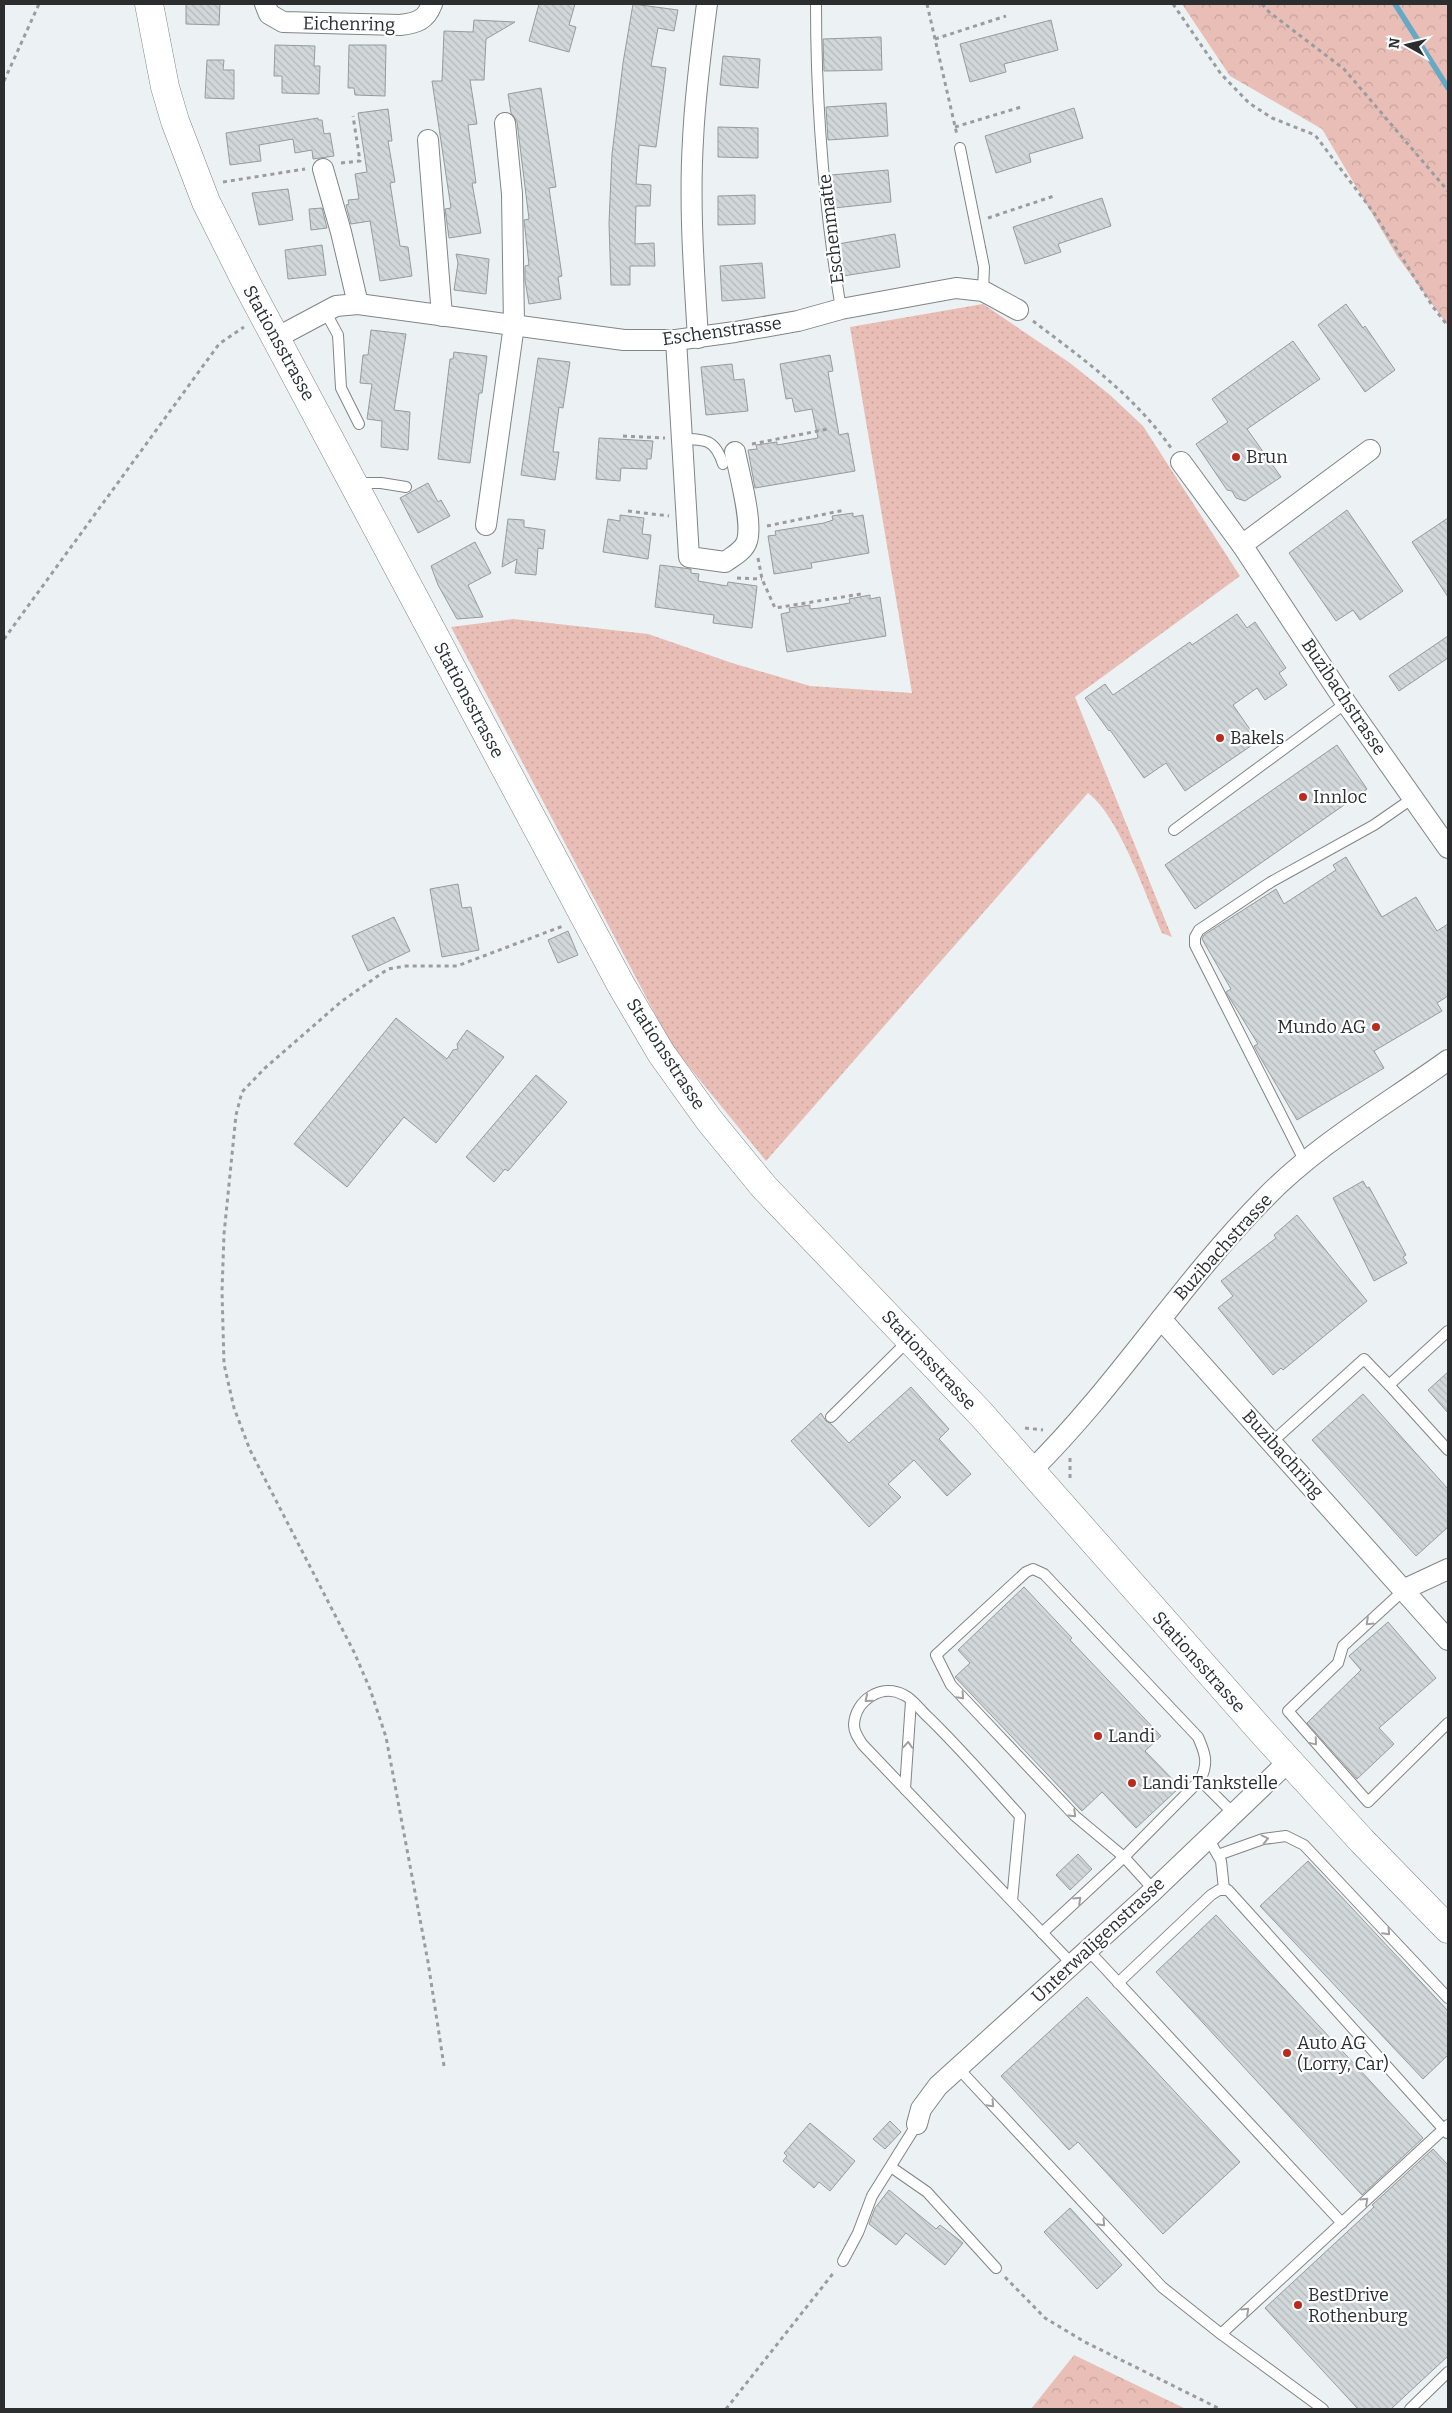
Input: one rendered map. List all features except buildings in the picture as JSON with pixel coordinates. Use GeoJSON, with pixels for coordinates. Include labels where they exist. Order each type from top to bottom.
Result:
{"type":"FeatureCollection","features":[{"type":"Feature","properties":{"kind":"main road","name":"Stationsstrasse"},"geometry":{"type":"LineString","coordinates":[[149,4],[165,87],[175,122],[206,202],[270,327],[585,918],[661,1053],[709,1120],[764,1187],[1032,1470],[1089,1539],[1288,1761],[1399,1880],[1448,1929]]}},
{"type":"Feature","properties":{"kind":"street","name":"Eichenring"},"geometry":{"type":"LineString","coordinates":[[265,4],[269,14],[283,22],[400,25],[416,24],[422,20],[432,4]]}},
{"type":"Feature","properties":{"kind":"street"},"geometry":{"type":"LineString","coordinates":[[698,338],[692,239],[693,141],[698,71],[707,4]]}},
{"type":"Feature","properties":{"kind":"street"},"geometry":{"type":"LineString","coordinates":[[486,525],[514,325],[512,194],[505,123]]}},
{"type":"Feature","properties":{"kind":"street"},"geometry":{"type":"LineString","coordinates":[[428,140],[442,316]]}},
{"type":"Feature","properties":{"kind":"street"},"geometry":{"type":"LineString","coordinates":[[323,167],[342,232],[358,304]]}},
{"type":"Feature","properties":{"kind":"street","name":"Eschenmatte"},"geometry":{"type":"LineString","coordinates":[[841,309],[956,288],[983,292],[1018,310]]}},
{"type":"Feature","properties":{"kind":"street","name":"Eschenstrasse"},"geometry":{"type":"LineString","coordinates":[[270,327],[342,304],[358,304],[616,340],[676,340],[798,321],[841,309]]}},
{"type":"Feature","properties":{"kind":"street"},"geometry":{"type":"LineString","coordinates":[[676,340],[689,557],[725,562],[739,552],[747,541],[750,529],[729,458]]}},
{"type":"Feature","properties":{"kind":"street"},"geometry":{"type":"LineString","coordinates":[[1242,545],[1370,450]]}},
{"type":"Feature","properties":{"kind":"street","name":"Buzibachstrasse"},"geometry":{"type":"LineString","coordinates":[[1181,462],[1242,545],[1346,703],[1448,848]]}},
{"type":"Feature","properties":{"kind":"street","name":"Buzibachstrasse"},"geometry":{"type":"LineString","coordinates":[[1032,1470],[1088,1412],[1232,1233],[1265,1198],[1305,1162],[1448,1060]]}},
{"type":"Feature","properties":{"kind":"street","name":"Buzibachring"},"geometry":{"type":"LineString","coordinates":[[1161,1320],[1405,1589],[1448,1640]]}},
{"type":"Feature","properties":{"kind":"street"},"geometry":{"type":"LineString","coordinates":[[1405,1589],[1448,1569]]}},
{"type":"Feature","properties":{"kind":"street","name":"Unterwaligenstrasse"},"geometry":{"type":"LineString","coordinates":[[917,2124],[921,2109],[938,2086],[1154,1890],[1213,1846],[1234,1813],[1288,1761]]}},
{"type":"Feature","properties":{"kind":"lane","name":"Eschenmatte"},"geometry":{"type":"LineString","coordinates":[[816,4],[816,64],[828,234],[841,309]]}},
{"type":"Feature","properties":{"kind":"lane"},"geometry":{"type":"LineString","coordinates":[[960,148],[984,267],[983,292]]}},
{"type":"Feature","properties":{"kind":"lane"},"geometry":{"type":"LineString","coordinates":[[325,311],[338,335],[341,388],[359,424]]}},
{"type":"Feature","properties":{"kind":"lane"},"geometry":{"type":"LineString","coordinates":[[682,439],[706,440],[714,444],[720,453],[729,458]]}},
{"type":"Feature","properties":{"kind":"lane"},"geometry":{"type":"LineString","coordinates":[[354,483],[381,483],[406,488]]}},
{"type":"Feature","properties":{"kind":"lane"},"geometry":{"type":"LineString","coordinates":[[1174,830],[1346,703]]}},
{"type":"Feature","properties":{"kind":"lane"},"geometry":{"type":"LineString","coordinates":[[1305,1162],[1195,945],[1195,937],[1199,930],[1271,882],[1374,825],[1413,798]]}},
{"type":"Feature","properties":{"kind":"lane"},"geometry":{"type":"LineString","coordinates":[[1389,1386],[1448,1330]]}},
{"type":"Feature","properties":{"kind":"lane"},"geometry":{"type":"LineString","coordinates":[[831,1417],[910,1339]]}},
{"type":"Feature","properties":{"kind":"lane"},"geometry":{"type":"LineString","coordinates":[[1272,1442],[1364,1358],[1448,1450]]}},
{"type":"Feature","properties":{"kind":"lane"},"geometry":{"type":"LineString","coordinates":[[1042,1933],[1124,1858],[1200,1780],[1206,1769],[1206,1754],[1198,1737],[1038,1570],[1026,1572],[936,1655],[951,1685],[1075,1816],[1124,1858],[1154,1890]]}},
{"type":"Feature","properties":{"kind":"lane"},"geometry":{"type":"LineString","coordinates":[[1405,1589],[1343,1646],[1338,1663],[1288,1711],[1368,1802],[1448,1724]]}},
{"type":"Feature","properties":{"kind":"lane"},"geometry":{"type":"LineString","coordinates":[[1012,1902],[1020,1816],[943,1732],[905,1695],[891,1690],[881,1691],[872,1695],[862,1704],[854,1724],[856,1735],[863,1745],[1012,1902],[1072,1964]]}},
{"type":"Feature","properties":{"kind":"lane"},"geometry":{"type":"LineString","coordinates":[[905,1789],[911,1701]]}},
{"type":"Feature","properties":{"kind":"lane"},"geometry":{"type":"LineString","coordinates":[[1200,1780],[1234,1813]]}},
{"type":"Feature","properties":{"kind":"lane"},"geometry":{"type":"LineString","coordinates":[[1224,1889],[1223,1869],[1213,1846],[1286,1836],[1304,1845],[1448,1998]]}},
{"type":"Feature","properties":{"kind":"lane"},"geometry":{"type":"LineString","coordinates":[[1118,1983],[1211,1895],[1224,1889]]}},
{"type":"Feature","properties":{"kind":"lane"},"geometry":{"type":"LineString","coordinates":[[1221,2334],[1447,2129],[1233,1894],[1224,1889]]}},
{"type":"Feature","properties":{"kind":"lane"},"geometry":{"type":"LineString","coordinates":[[1087,1949],[1342,2223]]}},
{"type":"Feature","properties":{"kind":"lane"},"geometry":{"type":"LineString","coordinates":[[958,2068],[1162,2287],[1221,2334],[1323,2409]]}},
{"type":"Feature","properties":{"kind":"lane"},"geometry":{"type":"LineString","coordinates":[[842,2260],[858,2233],[872,2196],[917,2124]]}},
{"type":"Feature","properties":{"kind":"lane"},"geometry":{"type":"LineString","coordinates":[[891,2167],[927,2192],[996,2268]]}},
{"type":"Feature","properties":{"kind":"lane"},"geometry":{"type":"LineString","coordinates":[[1410,2409],[1448,2372]]}},
{"type":"Feature","properties":{"kind":"path"},"geometry":{"type":"LineString","coordinates":[[4,81],[39,4]]}},
{"type":"Feature","properties":{"kind":"path"},"geometry":{"type":"LineString","coordinates":[[927,4],[960,148]]}},
{"type":"Feature","properties":{"kind":"path"},"geometry":{"type":"LineString","coordinates":[[1173,4],[1221,74],[1249,103],[1272,118],[1315,135],[1374,213],[1433,307],[1448,326]]}},
{"type":"Feature","properties":{"kind":"path"},"geometry":{"type":"LineString","coordinates":[[1262,4],[1268,12],[1344,69],[1448,191]]}},
{"type":"Feature","properties":{"kind":"path"},"geometry":{"type":"LineString","coordinates":[[935,39],[1006,16]]}},
{"type":"Feature","properties":{"kind":"path"},"geometry":{"type":"LineString","coordinates":[[955,127],[1021,107]]}},
{"type":"Feature","properties":{"kind":"path"},"geometry":{"type":"LineString","coordinates":[[221,182],[360,161],[353,116]]}},
{"type":"Feature","properties":{"kind":"path"},"geometry":{"type":"LineString","coordinates":[[975,222],[1054,196]]}},
{"type":"Feature","properties":{"kind":"path"},"geometry":{"type":"LineString","coordinates":[[1018,310],[1111,380],[1157,428]]}},
{"type":"Feature","properties":{"kind":"path"},"geometry":{"type":"LineString","coordinates":[[4,639],[219,344],[270,327]]}},
{"type":"Feature","properties":{"kind":"path"},"geometry":{"type":"LineString","coordinates":[[729,458],[733,448],[828,429]]}},
{"type":"Feature","properties":{"kind":"path"},"geometry":{"type":"LineString","coordinates":[[623,436],[682,439]]}},
{"type":"Feature","properties":{"kind":"path"},"geometry":{"type":"LineString","coordinates":[[845,510],[750,529],[762,579],[775,608],[861,594]]}},
{"type":"Feature","properties":{"kind":"path"},"geometry":{"type":"LineString","coordinates":[[628,511],[686,518]]}},
{"type":"Feature","properties":{"kind":"path"},"geometry":{"type":"LineString","coordinates":[[444,2066],[428,1962],[386,1737],[370,1689],[354,1652],[250,1450],[234,1408],[224,1364],[222,1291],[224,1234],[236,1115],[242,1092],[264,1068],[342,1002],[388,969],[406,966],[457,966],[585,918]]}},
{"type":"Feature","properties":{"kind":"path"},"geometry":{"type":"LineString","coordinates":[[1020,1427],[1043,1430]]}},
{"type":"Feature","properties":{"kind":"path"},"geometry":{"type":"LineString","coordinates":[[726,2409],[842,2260]]}},
{"type":"Feature","properties":{"kind":"path"},"geometry":{"type":"LineString","coordinates":[[996,2268],[1045,2318],[1085,2342],[1220,2409]]}},
{"type":"Feature","properties":{"kind":"green space"},"geometry":{"type":"Polygon","coordinates":[[[1182,4],[1448,4],[1448,326],[1397,256],[1322,129],[1230,76],[1182,4]]]}},
{"type":"Feature","properties":{"kind":"green space"},"geometry":{"type":"Polygon","coordinates":[[[983,304],[1070,363],[1110,395],[1143,426],[1240,576],[1075,697],[1172,937],[1162,933],[1121,838],[1099,804],[1088,793],[766,1161],[672,1046],[451,627],[513,619],[648,634],[732,663],[810,686],[912,693],[850,327],[983,304]]]}},
{"type":"Feature","properties":{"kind":"green space"},"geometry":{"type":"Polygon","coordinates":[[[1074,2355],[1186,2409],[1031,2409],[1074,2355]]]}},
{"type":"Feature","properties":{"kind":"waterway"},"geometry":{"type":"LineString","coordinates":[[1395,4],[1448,88]]}},
{"type":"Feature","properties":{"kind":"place","name":"Brun"},"geometry":{"type":"Point","coordinates":[1236,457]}},
{"type":"Feature","properties":{"kind":"place","name":"Bakels"},"geometry":{"type":"Point","coordinates":[1220,738]}},
{"type":"Feature","properties":{"kind":"place","name":"Innloc"},"geometry":{"type":"Point","coordinates":[1303,797]}},
{"type":"Feature","properties":{"kind":"place","name":"Mundo AG"},"geometry":{"type":"Point","coordinates":[1376,1027]}},
{"type":"Feature","properties":{"kind":"place","name":"Landi"},"geometry":{"type":"Point","coordinates":[1098,1736]}},
{"type":"Feature","properties":{"kind":"place","name":"Landi Tankstelle"},"geometry":{"type":"Point","coordinates":[1132,1783]}},
{"type":"Feature","properties":{"kind":"place","name":"Auto AG (Lorry, Car)"},"geometry":{"type":"Point","coordinates":[1287,2053]}},
{"type":"Feature","properties":{"kind":"place","name":"BestDrive Rothenburg"},"geometry":{"type":"Point","coordinates":[1298,2305]}}]}
